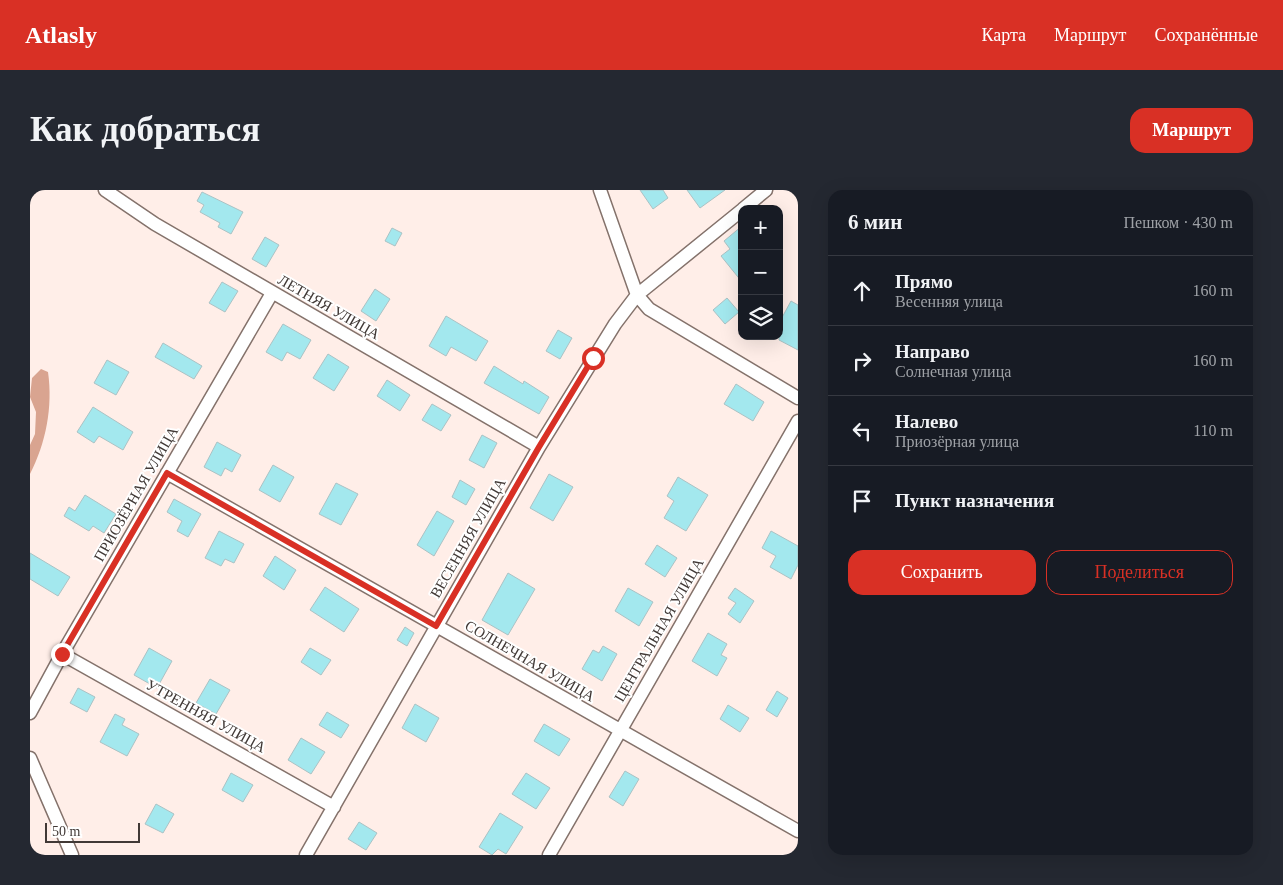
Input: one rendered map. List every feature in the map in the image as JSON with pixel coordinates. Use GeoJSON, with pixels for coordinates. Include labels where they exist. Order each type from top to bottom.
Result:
{"type":"FeatureCollection","features":[{"type":"Feature","properties":{"kind":"street","name":"ЛЕТНЯЯ УЛИЦА"},"geometry":{"type":"LineString","coordinates":[[105,190],[155,224],[539,447]]}},
{"type":"Feature","properties":{"kind":"street"},"geometry":{"type":"LineString","coordinates":[[600,190],[637,295],[649,309],[798,398]]}},
{"type":"Feature","properties":{"kind":"street","name":"ВЕСЕННЯЯ УЛИЦА"},"geometry":{"type":"LineString","coordinates":[[747,205],[766,190]]}},
{"type":"Feature","properties":{"kind":"street","name":"ВЕСЕННЯЯ УЛИЦА"},"geometry":{"type":"LineString","coordinates":[[306,855],[539,447],[615,324],[637,295],[738,212]]}},
{"type":"Feature","properties":{"kind":"street","name":"ПРИОЗЁРНАЯ УЛИЦА"},"geometry":{"type":"LineString","coordinates":[[30,713],[62,654],[272,293]]}},
{"type":"Feature","properties":{"kind":"street","name":"ЦЕНТРАЛЬНАЯ УЛИЦА"},"geometry":{"type":"LineString","coordinates":[[549,855],[798,421]]}},
{"type":"Feature","properties":{"kind":"street","name":"СОЛНЕЧНАЯ УЛИЦА"},"geometry":{"type":"LineString","coordinates":[[167,473],[620,732],[798,831]]}},
{"type":"Feature","properties":{"kind":"street","name":"УТРЕННЯЯ УЛИЦА"},"geometry":{"type":"LineString","coordinates":[[62,654],[334,807]]}},
{"type":"Feature","properties":{"kind":"street"},"geometry":{"type":"LineString","coordinates":[[30,758],[72,855]]}},
{"type":"Feature","properties":{"kind":"shaded area"},"geometry":{"type":"Polygon","coordinates":[[[41,369],[48,372],[49,411],[44,437],[30,474],[30,445],[35,434],[36,412],[30,397],[32,378],[41,369]]]}},
{"type":"Feature","properties":{"kind":"building"},"geometry":{"type":"Polygon","coordinates":[[[640,190],[663,190],[668,198],[653,209],[640,190]]]}},
{"type":"Feature","properties":{"kind":"building"},"geometry":{"type":"Polygon","coordinates":[[[687,190],[725,190],[700,208],[687,190]]]}},
{"type":"Feature","properties":{"kind":"building"},"geometry":{"type":"Polygon","coordinates":[[[202,192],[243,212],[231,234],[218,227],[220,223],[200,212],[204,205],[197,201],[202,192]]]}},
{"type":"Feature","properties":{"kind":"building"},"geometry":{"type":"Polygon","coordinates":[[[392,228],[402,233],[395,246],[385,241],[392,228]]]}},
{"type":"Feature","properties":{"kind":"building"},"geometry":{"type":"Polygon","coordinates":[[[738,229],[738,277],[721,256],[730,249],[724,241],[738,229]]]}},
{"type":"Feature","properties":{"kind":"building"},"geometry":{"type":"Polygon","coordinates":[[[265,237],[279,245],[266,267],[252,259],[265,237]]]}},
{"type":"Feature","properties":{"kind":"building"},"geometry":{"type":"Polygon","coordinates":[[[222,282],[238,291],[225,312],[209,303],[222,282]]]}},
{"type":"Feature","properties":{"kind":"building"},"geometry":{"type":"Polygon","coordinates":[[[375,289],[390,299],[376,321],[361,311],[375,289]]]}},
{"type":"Feature","properties":{"kind":"building"},"geometry":{"type":"Polygon","coordinates":[[[727,298],[738,313],[725,324],[713,310],[727,298]]]}},
{"type":"Feature","properties":{"kind":"building"},"geometry":{"type":"Polygon","coordinates":[[[791,301],[798,305],[798,350],[779,340],[783,340],[783,316],[791,301]]]}},
{"type":"Feature","properties":{"kind":"building"},"geometry":{"type":"Polygon","coordinates":[[[446,316],[488,341],[476,361],[451,347],[446,356],[429,346],[446,316]]]}},
{"type":"Feature","properties":{"kind":"building"},"geometry":{"type":"Polygon","coordinates":[[[283,324],[311,340],[300,359],[287,352],[282,361],[266,352],[283,324]]]}},
{"type":"Feature","properties":{"kind":"building"},"geometry":{"type":"Polygon","coordinates":[[[558,330],[572,338],[560,359],[546,351],[558,330]]]}},
{"type":"Feature","properties":{"kind":"building"},"geometry":{"type":"Polygon","coordinates":[[[163,343],[202,366],[194,379],[155,357],[163,343]]]}},
{"type":"Feature","properties":{"kind":"building"},"geometry":{"type":"Polygon","coordinates":[[[328,354],[349,367],[334,391],[313,378],[328,354]]]}},
{"type":"Feature","properties":{"kind":"building"},"geometry":{"type":"Polygon","coordinates":[[[107,360],[129,372],[116,395],[94,383],[107,360]]]}},
{"type":"Feature","properties":{"kind":"building"},"geometry":{"type":"Polygon","coordinates":[[[494,366],[523,384],[524,381],[549,397],[539,414],[484,383],[494,366]]]}},
{"type":"Feature","properties":{"kind":"building"},"geometry":{"type":"Polygon","coordinates":[[[387,380],[410,395],[400,411],[377,396],[387,380]]]}},
{"type":"Feature","properties":{"kind":"building"},"geometry":{"type":"Polygon","coordinates":[[[736,384],[764,402],[753,421],[724,404],[736,384]]]}},
{"type":"Feature","properties":{"kind":"building"},"geometry":{"type":"Polygon","coordinates":[[[432,404],[451,415],[441,431],[422,420],[432,404]]]}},
{"type":"Feature","properties":{"kind":"building"},"geometry":{"type":"Polygon","coordinates":[[[93,407],[133,432],[123,450],[99,436],[94,443],[77,432],[93,407]]]}},
{"type":"Feature","properties":{"kind":"building"},"geometry":{"type":"Polygon","coordinates":[[[482,435],[497,443],[484,468],[469,460],[482,435]]]}},
{"type":"Feature","properties":{"kind":"building"},"geometry":{"type":"Polygon","coordinates":[[[217,442],[241,455],[232,472],[225,468],[221,476],[204,467],[217,442]]]}},
{"type":"Feature","properties":{"kind":"building"},"geometry":{"type":"Polygon","coordinates":[[[273,465],[294,477],[280,502],[259,490],[273,465]]]}},
{"type":"Feature","properties":{"kind":"building"},"geometry":{"type":"Polygon","coordinates":[[[549,474],[573,487],[553,521],[530,508],[549,474]]]}},
{"type":"Feature","properties":{"kind":"building"},"geometry":{"type":"Polygon","coordinates":[[[678,477],[708,495],[686,531],[664,518],[674,501],[667,496],[678,477]]]}},
{"type":"Feature","properties":{"kind":"building"},"geometry":{"type":"Polygon","coordinates":[[[460,480],[475,489],[466,505],[452,497],[460,480]]]}},
{"type":"Feature","properties":{"kind":"building"},"geometry":{"type":"Polygon","coordinates":[[[336,483],[358,494],[341,525],[319,514],[336,483]]]}},
{"type":"Feature","properties":{"kind":"building"},"geometry":{"type":"Polygon","coordinates":[[[85,495],[116,514],[104,533],[93,526],[89,531],[64,516],[69,507],[75,511],[85,495]]]}},
{"type":"Feature","properties":{"kind":"building"},"geometry":{"type":"Polygon","coordinates":[[[174,499],[201,514],[188,537],[177,531],[182,521],[167,512],[174,499]]]}},
{"type":"Feature","properties":{"kind":"building"},"geometry":{"type":"Polygon","coordinates":[[[437,511],[454,521],[434,556],[417,545],[437,511]]]}},
{"type":"Feature","properties":{"kind":"building"},"geometry":{"type":"Polygon","coordinates":[[[219,531],[244,544],[234,563],[225,559],[221,566],[205,558],[219,531]]]}},
{"type":"Feature","properties":{"kind":"building"},"geometry":{"type":"Polygon","coordinates":[[[771,531],[798,546],[798,565],[791,579],[770,567],[776,556],[762,548],[771,531]]]}},
{"type":"Feature","properties":{"kind":"building"},"geometry":{"type":"Polygon","coordinates":[[[657,545],[677,558],[665,577],[645,564],[657,545]]]}},
{"type":"Feature","properties":{"kind":"building"},"geometry":{"type":"Polygon","coordinates":[[[30,553],[70,577],[58,596],[30,579],[30,553]]]}},
{"type":"Feature","properties":{"kind":"building"},"geometry":{"type":"Polygon","coordinates":[[[275,556],[296,570],[284,590],[263,576],[275,556]]]}},
{"type":"Feature","properties":{"kind":"building"},"geometry":{"type":"Polygon","coordinates":[[[508,573],[535,589],[508,635],[482,620],[508,573]]]}},
{"type":"Feature","properties":{"kind":"building"},"geometry":{"type":"Polygon","coordinates":[[[325,587],[359,609],[344,632],[310,610],[325,587]]]}},
{"type":"Feature","properties":{"kind":"building"},"geometry":{"type":"Polygon","coordinates":[[[628,588],[653,602],[639,626],[615,611],[628,588]]]}},
{"type":"Feature","properties":{"kind":"building"},"geometry":{"type":"Polygon","coordinates":[[[735,588],[754,601],[740,623],[728,614],[736,603],[728,598],[735,588]]]}},
{"type":"Feature","properties":{"kind":"building"},"geometry":{"type":"Polygon","coordinates":[[[405,627],[414,633],[407,646],[397,640],[405,627]]]}},
{"type":"Feature","properties":{"kind":"building"},"geometry":{"type":"Polygon","coordinates":[[[708,633],[727,644],[721,655],[727,658],[717,676],[692,661],[708,633]]]}},
{"type":"Feature","properties":{"kind":"building"},"geometry":{"type":"Polygon","coordinates":[[[603,646],[617,654],[602,681],[582,669],[593,650],[599,653],[603,646]]]}},
{"type":"Feature","properties":{"kind":"building"},"geometry":{"type":"Polygon","coordinates":[[[149,648],[172,661],[157,688],[134,675],[149,648]]]}},
{"type":"Feature","properties":{"kind":"building"},"geometry":{"type":"Polygon","coordinates":[[[310,648],[331,660],[321,675],[301,662],[310,648]]]}},
{"type":"Feature","properties":{"kind":"building"},"geometry":{"type":"Polygon","coordinates":[[[210,679],[230,690],[216,714],[196,703],[210,679]]]}},
{"type":"Feature","properties":{"kind":"building"},"geometry":{"type":"Polygon","coordinates":[[[78,688],[95,697],[87,712],[70,703],[78,688]]]}},
{"type":"Feature","properties":{"kind":"building"},"geometry":{"type":"Polygon","coordinates":[[[777,691],[788,698],[777,717],[766,710],[777,691]]]}},
{"type":"Feature","properties":{"kind":"building"},"geometry":{"type":"Polygon","coordinates":[[[415,704],[439,718],[426,742],[402,728],[415,704]]]}},
{"type":"Feature","properties":{"kind":"building"},"geometry":{"type":"Polygon","coordinates":[[[728,705],[749,718],[740,732],[720,719],[728,705]]]}},
{"type":"Feature","properties":{"kind":"building"},"geometry":{"type":"Polygon","coordinates":[[[327,712],[349,725],[341,738],[319,725],[327,712]]]}},
{"type":"Feature","properties":{"kind":"building"},"geometry":{"type":"Polygon","coordinates":[[[115,714],[125,719],[122,725],[139,734],[127,756],[100,742],[115,714]]]}},
{"type":"Feature","properties":{"kind":"building"},"geometry":{"type":"Polygon","coordinates":[[[544,724],[570,739],[559,756],[534,741],[544,724]]]}},
{"type":"Feature","properties":{"kind":"building"},"geometry":{"type":"Polygon","coordinates":[[[301,738],[325,752],[311,774],[288,760],[301,738]]]}},
{"type":"Feature","properties":{"kind":"building"},"geometry":{"type":"Polygon","coordinates":[[[625,771],[639,779],[623,806],[609,797],[625,771]]]}},
{"type":"Feature","properties":{"kind":"building"},"geometry":{"type":"Polygon","coordinates":[[[231,773],[253,785],[243,802],[222,790],[231,773]]]}},
{"type":"Feature","properties":{"kind":"building"},"geometry":{"type":"Polygon","coordinates":[[[526,773],[550,788],[536,809],[512,794],[526,773]]]}},
{"type":"Feature","properties":{"kind":"building"},"geometry":{"type":"Polygon","coordinates":[[[156,804],[174,814],[163,833],[145,824],[156,804]]]}},
{"type":"Feature","properties":{"kind":"building"},"geometry":{"type":"Polygon","coordinates":[[[500,813],[523,827],[506,854],[498,849],[492,855],[479,847],[500,813]]]}},
{"type":"Feature","properties":{"kind":"building"},"geometry":{"type":"Polygon","coordinates":[[[359,822],[377,833],[366,850],[348,839],[359,822]]]}},
{"type":"Feature","properties":{"kind":"route"},"geometry":{"type":"LineString","coordinates":[[62,654],[167,473],[436,626],[539,447],[593,358]]}}]}
